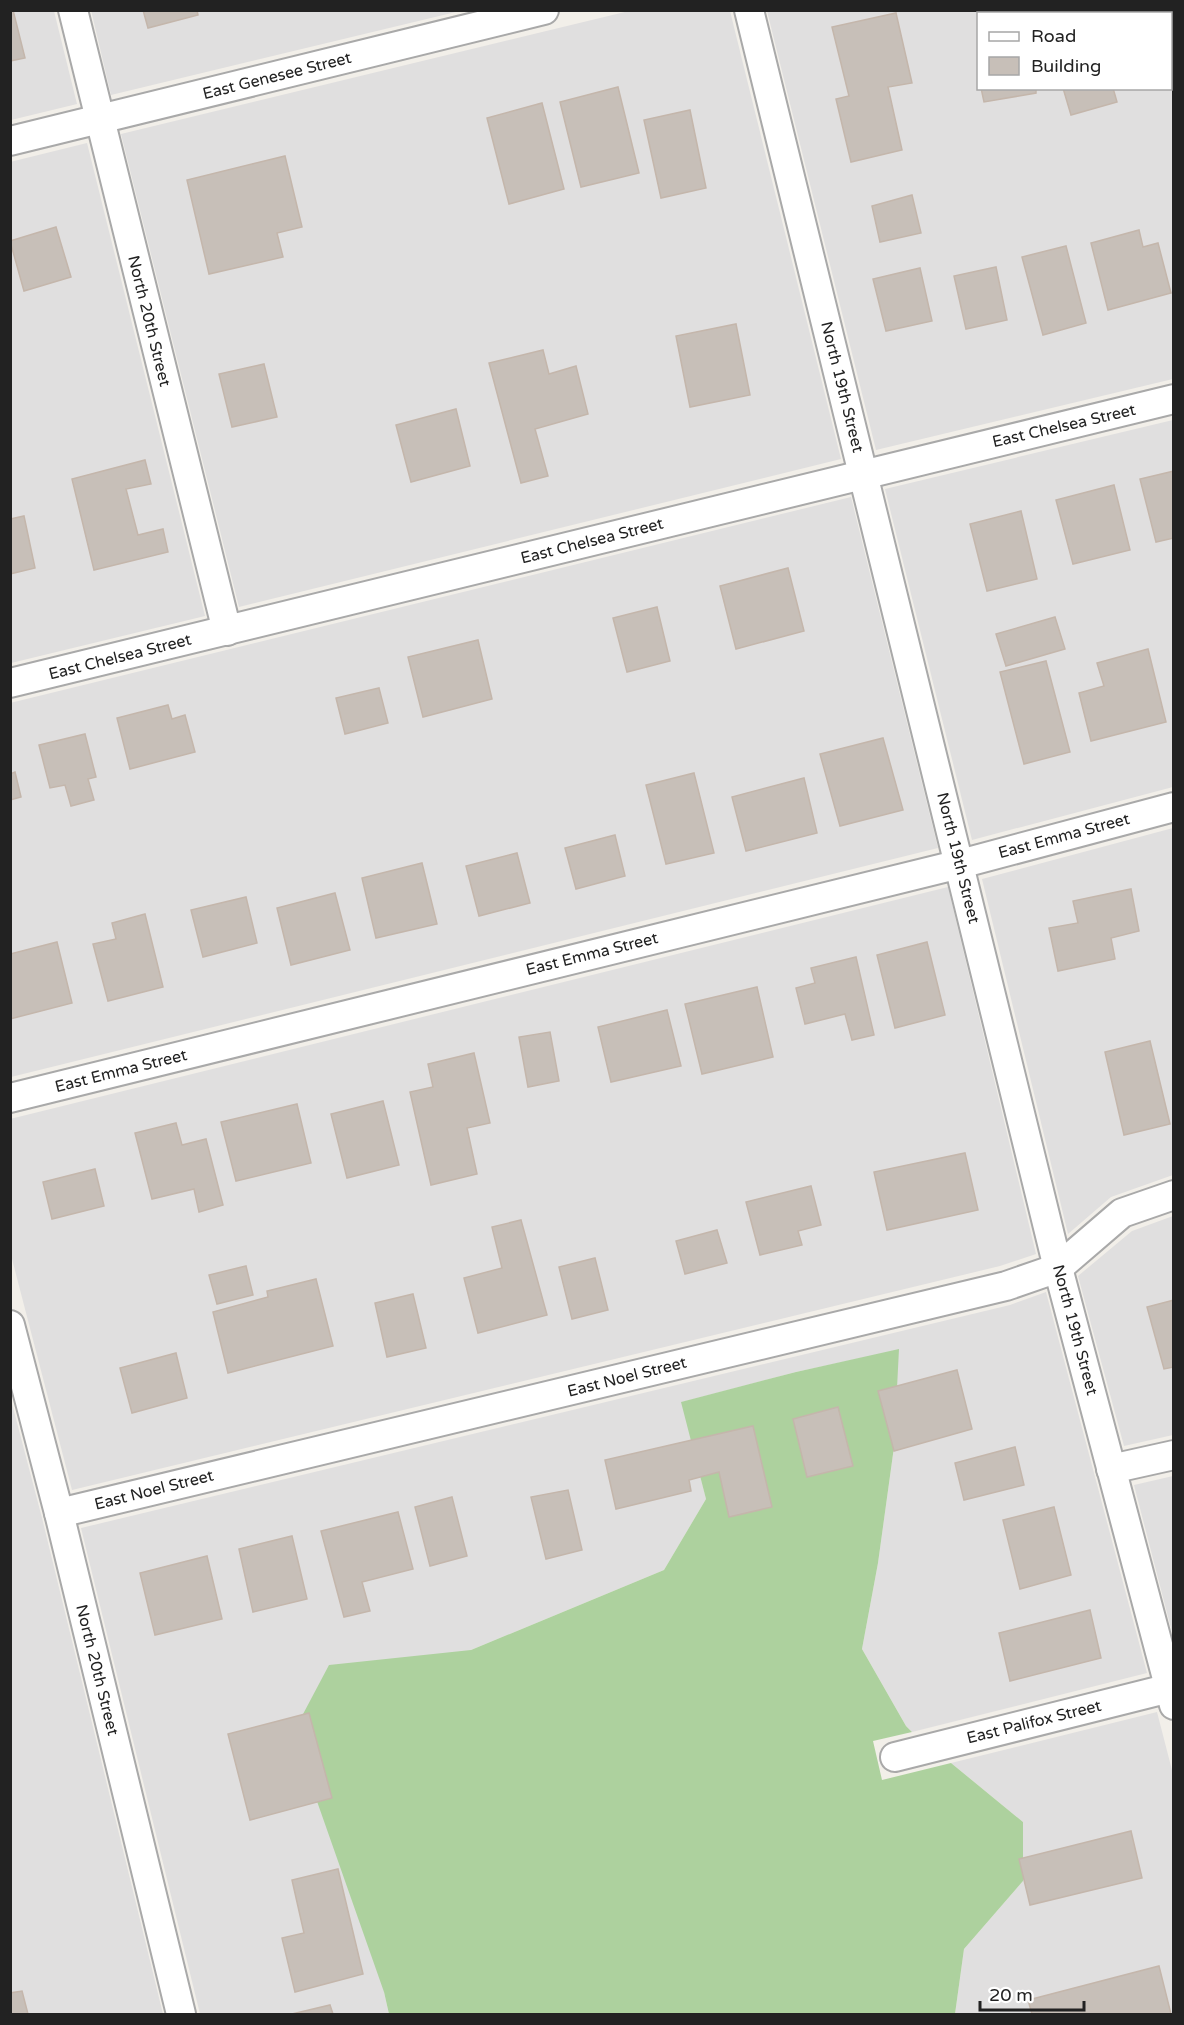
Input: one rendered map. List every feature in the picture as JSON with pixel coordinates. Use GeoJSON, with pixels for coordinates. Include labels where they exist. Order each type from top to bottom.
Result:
{"type":"FeatureCollection","features":[{"type":"Feature","properties":{"kind":"street","name":"North 20th Street"},"geometry":{"type":"LineString","coordinates":[[73,10],[226,631]]}},
{"type":"Feature","properties":{"kind":"street","name":"East Genesee Street"},"geometry":{"type":"LineString","coordinates":[[10,141],[544,10]]}},
{"type":"Feature","properties":{"kind":"street","name":"North 19th Street"},"geometry":{"type":"LineString","coordinates":[[749,10],[1058,1268],[1172,1693]]}},
{"type":"Feature","properties":{"kind":"street","name":"East Chelsea Street"},"geometry":{"type":"LineString","coordinates":[[10,683],[1173,399]]}},
{"type":"Feature","properties":{"kind":"street","name":"East Emma Street"},"geometry":{"type":"LineString","coordinates":[[10,1098],[960,864],[1173,807]]}},
{"type":"Feature","properties":{"kind":"street","name":"East Noel Street"},"geometry":{"type":"LineString","coordinates":[[59,1513],[994,1288],[1058,1268],[1122,1214],[1173,1196]]}},
{"type":"Feature","properties":{"kind":"street","name":"North 20th Street"},"geometry":{"type":"LineString","coordinates":[[10,1325],[59,1513],[182,2014]]}},
{"type":"Feature","properties":{"kind":"street"},"geometry":{"type":"LineString","coordinates":[[1112,1469],[1173,1455]]}},
{"type":"Feature","properties":{"kind":"street","name":"East Palifox Street"},"geometry":{"type":"LineString","coordinates":[[895,1757],[1172,1693]]}},
{"type":"Feature","properties":{"kind":"shaded area"},"geometry":{"type":"Polygon","coordinates":[[[91,10],[460,11],[111,95],[91,10]]]}},
{"type":"Feature","properties":{"kind":"shaded area"},"geometry":{"type":"Polygon","coordinates":[[[10,11],[54,11],[77,104],[11,120],[10,11]]]}},
{"type":"Feature","properties":{"kind":"shaded area"},"geometry":{"type":"Polygon","coordinates":[[[629,11],[730,11],[841,459],[239,607],[121,134],[629,11]]]}},
{"type":"Feature","properties":{"kind":"shaded area"},"geometry":{"type":"Polygon","coordinates":[[[767,11],[1173,11],[1173,379],[876,450],[767,11]]]}},
{"type":"Feature","properties":{"kind":"shaded area"},"geometry":{"type":"Polygon","coordinates":[[[87,143],[205,616],[11,663],[10,162],[87,143]]]}},
{"type":"Feature","properties":{"kind":"shaded area"},"geometry":{"type":"Polygon","coordinates":[[[1173,420],[1173,787],[972,840],[885,489],[1173,420]]]}},
{"type":"Feature","properties":{"kind":"shaded area"},"geometry":{"type":"Polygon","coordinates":[[[851,497],[938,848],[11,1077],[10,703],[851,497]]]}},
{"type":"Feature","properties":{"kind":"shaded area"},"geometry":{"type":"Polygon","coordinates":[[[1173,828],[1173,1175],[1111,1197],[1068,1234],[982,879],[1173,828]]]}},
{"type":"Feature","properties":{"kind":"shaded area"},"geometry":{"type":"Polygon","coordinates":[[[948,887],[1036,1254],[1000,1266],[72,1490],[11,1255],[10,1119],[948,887]]]}},
{"type":"Feature","properties":{"kind":"shaded area"},"geometry":{"type":"Polygon","coordinates":[[[1173,1216],[1173,1435],[1124,1446],[1078,1276],[1132,1231],[1173,1216]]]}},
{"type":"Feature","properties":{"kind":"shaded area"},"geometry":{"type":"Polygon","coordinates":[[[1046,1292],[1147,1673],[912,1732],[906,1726],[862,1649],[878,1563],[894,1447],[898,1350],[796,1372],[682,1402],[706,1499],[664,1570],[471,1650],[384,1992],[389,2014],[200,2014],[81,1528],[1010,1305],[1046,1292]]]}},
{"type":"Feature","properties":{"kind":"shaded area"},"geometry":{"type":"Polygon","coordinates":[[[10,1396],[42,1518],[163,2014],[11,2014],[10,1396]]]}},
{"type":"Feature","properties":{"kind":"shaded area"},"geometry":{"type":"Polygon","coordinates":[[[1174,1476],[1173,1636],[1134,1485],[1174,1476]]]}},
{"type":"Feature","properties":{"kind":"shaded area"},"geometry":{"type":"Polygon","coordinates":[[[1157,1712],[1173,1774],[1173,2014],[955,2014],[964,1949],[1023,1881],[1023,1822],[951,1763],[1157,1712]]]}},
{"type":"Feature","properties":{"kind":"green space"},"geometry":{"type":"Polygon","coordinates":[[[899,1349],[894,1447],[878,1563],[862,1649],[906,1726],[912,1732],[873,1741],[882,1780],[951,1763],[1023,1822],[1023,1881],[964,1949],[955,2014],[389,2014],[384,1992],[293,1733],[329,1665],[471,1650],[664,1570],[706,1499],[681,1402],[796,1372],[899,1349]]]}},
{"type":"Feature","properties":{"kind":"building"},"geometry":{"type":"Polygon","coordinates":[[[10,10],[13,10],[25,58],[10,61],[10,10]]]}},
{"type":"Feature","properties":{"kind":"building"},"geometry":{"type":"Polygon","coordinates":[[[143,10],[197,10],[198,15],[148,28],[143,10]]]}},
{"type":"Feature","properties":{"kind":"building"},"geometry":{"type":"Polygon","coordinates":[[[1124,10],[1174,10],[1174,17],[1172,18],[1172,12],[1124,12],[1124,10]]]}},
{"type":"Feature","properties":{"kind":"building"},"geometry":{"type":"Polygon","coordinates":[[[896,13],[912,83],[888,87],[902,150],[851,162],[836,99],[849,96],[832,27],[896,13]]]}},
{"type":"Feature","properties":{"kind":"building"},"geometry":{"type":"Polygon","coordinates":[[[618,87],[639,173],[581,187],[560,102],[618,87]]]}},
{"type":"Feature","properties":{"kind":"building"},"geometry":{"type":"Polygon","coordinates":[[[981,90],[1036,90],[1036,93],[984,102],[981,90]]]}},
{"type":"Feature","properties":{"kind":"building"},"geometry":{"type":"Polygon","coordinates":[[[1064,90],[1114,90],[1117,102],[1071,115],[1064,90]]]}},
{"type":"Feature","properties":{"kind":"building"},"geometry":{"type":"Polygon","coordinates":[[[542,103],[564,189],[509,204],[487,118],[542,103]]]}},
{"type":"Feature","properties":{"kind":"building"},"geometry":{"type":"Polygon","coordinates":[[[690,110],[706,188],[661,198],[644,120],[690,110]]]}},
{"type":"Feature","properties":{"kind":"building"},"geometry":{"type":"Polygon","coordinates":[[[285,156],[302,227],[277,233],[283,257],[209,274],[187,180],[285,156]]]}},
{"type":"Feature","properties":{"kind":"building"},"geometry":{"type":"Polygon","coordinates":[[[912,195],[921,233],[880,242],[872,206],[912,195]]]}},
{"type":"Feature","properties":{"kind":"building"},"geometry":{"type":"Polygon","coordinates":[[[56,227],[71,277],[24,291],[10,241],[56,227]]]}},
{"type":"Feature","properties":{"kind":"building"},"geometry":{"type":"Polygon","coordinates":[[[1139,230],[1143,247],[1158,243],[1171,293],[1108,310],[1091,243],[1139,230]]]}},
{"type":"Feature","properties":{"kind":"building"},"geometry":{"type":"Polygon","coordinates":[[[1066,246],[1086,323],[1043,335],[1022,257],[1066,246]]]}},
{"type":"Feature","properties":{"kind":"building"},"geometry":{"type":"Polygon","coordinates":[[[996,267],[1007,320],[966,329],[954,276],[996,267]]]}},
{"type":"Feature","properties":{"kind":"building"},"geometry":{"type":"Polygon","coordinates":[[[920,268],[932,321],[886,331],[873,279],[920,268]]]}},
{"type":"Feature","properties":{"kind":"building"},"geometry":{"type":"Polygon","coordinates":[[[736,324],[750,395],[690,407],[676,336],[736,324]]]}},
{"type":"Feature","properties":{"kind":"building"},"geometry":{"type":"Polygon","coordinates":[[[543,350],[549,374],[576,366],[588,414],[535,429],[548,476],[521,483],[489,363],[543,350]]]}},
{"type":"Feature","properties":{"kind":"building"},"geometry":{"type":"Polygon","coordinates":[[[264,364],[277,417],[232,427],[219,374],[264,364]]]}},
{"type":"Feature","properties":{"kind":"building"},"geometry":{"type":"Polygon","coordinates":[[[456,409],[470,466],[411,482],[396,425],[456,409]]]}},
{"type":"Feature","properties":{"kind":"building"},"geometry":{"type":"Polygon","coordinates":[[[145,460],[151,484],[126,489],[138,535],[163,529],[168,552],[94,570],[72,479],[145,460]]]}},
{"type":"Feature","properties":{"kind":"building"},"geometry":{"type":"Polygon","coordinates":[[[1174,471],[1174,538],[1156,542],[1140,479],[1174,471]]]}},
{"type":"Feature","properties":{"kind":"building"},"geometry":{"type":"Polygon","coordinates":[[[1114,485],[1130,550],[1073,564],[1056,500],[1114,485]]]}},
{"type":"Feature","properties":{"kind":"building"},"geometry":{"type":"Polygon","coordinates":[[[1021,511],[1037,579],[987,591],[970,524],[1021,511]]]}},
{"type":"Feature","properties":{"kind":"building"},"geometry":{"type":"Polygon","coordinates":[[[24,516],[35,568],[10,574],[10,519],[24,516]]]}},
{"type":"Feature","properties":{"kind":"building"},"geometry":{"type":"Polygon","coordinates":[[[788,568],[804,631],[736,649],[720,586],[788,568]]]}},
{"type":"Feature","properties":{"kind":"building"},"geometry":{"type":"Polygon","coordinates":[[[657,607],[670,661],[627,672],[613,618],[657,607]]]}},
{"type":"Feature","properties":{"kind":"building"},"geometry":{"type":"Polygon","coordinates":[[[1055,617],[1065,649],[1006,666],[996,634],[1055,617]]]}},
{"type":"Feature","properties":{"kind":"building"},"geometry":{"type":"Polygon","coordinates":[[[478,640],[492,699],[423,717],[408,657],[478,640]]]}},
{"type":"Feature","properties":{"kind":"building"},"geometry":{"type":"Polygon","coordinates":[[[1148,649],[1166,722],[1091,741],[1079,693],[1104,686],[1097,663],[1148,649]]]}},
{"type":"Feature","properties":{"kind":"building"},"geometry":{"type":"Polygon","coordinates":[[[1046,661],[1070,752],[1024,764],[1000,672],[1046,661]]]}},
{"type":"Feature","properties":{"kind":"building"},"geometry":{"type":"Polygon","coordinates":[[[379,688],[388,723],[345,734],[336,698],[379,688]]]}},
{"type":"Feature","properties":{"kind":"building"},"geometry":{"type":"Polygon","coordinates":[[[168,705],[172,719],[185,715],[195,752],[130,769],[117,718],[168,705]]]}},
{"type":"Feature","properties":{"kind":"building"},"geometry":{"type":"Polygon","coordinates":[[[85,734],[96,777],[88,779],[94,800],[71,806],[65,785],[50,788],[39,745],[85,734]]]}},
{"type":"Feature","properties":{"kind":"building"},"geometry":{"type":"Polygon","coordinates":[[[883,738],[903,810],[840,826],[820,754],[883,738]]]}},
{"type":"Feature","properties":{"kind":"building"},"geometry":{"type":"Polygon","coordinates":[[[15,772],[21,797],[10,800],[10,774],[15,772]]]}},
{"type":"Feature","properties":{"kind":"building"},"geometry":{"type":"Polygon","coordinates":[[[694,773],[714,853],[666,864],[646,785],[694,773]]]}},
{"type":"Feature","properties":{"kind":"building"},"geometry":{"type":"Polygon","coordinates":[[[804,778],[817,833],[746,851],[732,797],[804,778]]]}},
{"type":"Feature","properties":{"kind":"building"},"geometry":{"type":"Polygon","coordinates":[[[615,835],[625,876],[576,889],[565,848],[615,835]]]}},
{"type":"Feature","properties":{"kind":"building"},"geometry":{"type":"Polygon","coordinates":[[[517,853],[530,903],[479,916],[466,866],[517,853]]]}},
{"type":"Feature","properties":{"kind":"building"},"geometry":{"type":"Polygon","coordinates":[[[422,863],[437,924],[376,938],[362,878],[422,863]]]}},
{"type":"Feature","properties":{"kind":"building"},"geometry":{"type":"Polygon","coordinates":[[[1131,889],[1139,931],[1111,938],[1115,959],[1058,971],[1049,928],[1078,923],[1073,901],[1131,889]]]}},
{"type":"Feature","properties":{"kind":"building"},"geometry":{"type":"Polygon","coordinates":[[[335,893],[350,950],[291,965],[277,908],[335,893]]]}},
{"type":"Feature","properties":{"kind":"building"},"geometry":{"type":"Polygon","coordinates":[[[246,897],[257,943],[203,957],[191,910],[246,897]]]}},
{"type":"Feature","properties":{"kind":"building"},"geometry":{"type":"Polygon","coordinates":[[[145,914],[163,987],[108,1001],[93,944],[116,939],[112,923],[145,914]]]}},
{"type":"Feature","properties":{"kind":"building"},"geometry":{"type":"Polygon","coordinates":[[[57,942],[72,1003],[10,1019],[10,954],[57,942]]]}},
{"type":"Feature","properties":{"kind":"building"},"geometry":{"type":"Polygon","coordinates":[[[927,942],[945,1015],[895,1028],[877,955],[927,942]]]}},
{"type":"Feature","properties":{"kind":"building"},"geometry":{"type":"Polygon","coordinates":[[[856,957],[874,1035],[852,1040],[845,1014],[805,1024],[796,988],[815,983],[811,968],[856,957]]]}},
{"type":"Feature","properties":{"kind":"building"},"geometry":{"type":"Polygon","coordinates":[[[757,987],[773,1057],[702,1074],[685,1004],[757,987]]]}},
{"type":"Feature","properties":{"kind":"building"},"geometry":{"type":"Polygon","coordinates":[[[667,1010],[681,1066],[611,1082],[598,1027],[667,1010]]]}},
{"type":"Feature","properties":{"kind":"building"},"geometry":{"type":"Polygon","coordinates":[[[550,1032],[559,1081],[528,1087],[519,1037],[550,1032]]]}},
{"type":"Feature","properties":{"kind":"building"},"geometry":{"type":"Polygon","coordinates":[[[1150,1041],[1170,1124],[1124,1135],[1105,1052],[1150,1041]]]}},
{"type":"Feature","properties":{"kind":"building"},"geometry":{"type":"Polygon","coordinates":[[[474,1053],[490,1123],[467,1128],[477,1174],[431,1185],[410,1092],[433,1087],[428,1064],[474,1053]]]}},
{"type":"Feature","properties":{"kind":"building"},"geometry":{"type":"Polygon","coordinates":[[[383,1101],[399,1165],[347,1178],[331,1114],[383,1101]]]}},
{"type":"Feature","properties":{"kind":"building"},"geometry":{"type":"Polygon","coordinates":[[[297,1104],[311,1163],[236,1181],[221,1122],[297,1104]]]}},
{"type":"Feature","properties":{"kind":"building"},"geometry":{"type":"Polygon","coordinates":[[[176,1123],[182,1145],[206,1139],[223,1205],[199,1212],[194,1189],[152,1199],[135,1133],[176,1123]]]}},
{"type":"Feature","properties":{"kind":"building"},"geometry":{"type":"Polygon","coordinates":[[[965,1153],[978,1210],[887,1230],[874,1172],[965,1153]]]}},
{"type":"Feature","properties":{"kind":"building"},"geometry":{"type":"Polygon","coordinates":[[[95,1169],[104,1206],[52,1219],[43,1182],[95,1169]]]}},
{"type":"Feature","properties":{"kind":"building"},"geometry":{"type":"Polygon","coordinates":[[[811,1186],[821,1225],[798,1231],[802,1245],[760,1255],[746,1202],[811,1186]]]}},
{"type":"Feature","properties":{"kind":"building"},"geometry":{"type":"Polygon","coordinates":[[[521,1220],[547,1315],[478,1333],[464,1278],[502,1268],[492,1227],[521,1220]]]}},
{"type":"Feature","properties":{"kind":"building"},"geometry":{"type":"Polygon","coordinates":[[[717,1230],[727,1263],[685,1274],[676,1241],[717,1230]]]}},
{"type":"Feature","properties":{"kind":"building"},"geometry":{"type":"Polygon","coordinates":[[[595,1258],[608,1310],[572,1319],[559,1267],[595,1258]]]}},
{"type":"Feature","properties":{"kind":"building"},"geometry":{"type":"Polygon","coordinates":[[[246,1266],[253,1295],[217,1304],[209,1275],[246,1266]]]}},
{"type":"Feature","properties":{"kind":"building"},"geometry":{"type":"Polygon","coordinates":[[[316,1279],[333,1346],[228,1373],[213,1312],[268,1297],[267,1291],[316,1279]]]}},
{"type":"Feature","properties":{"kind":"building"},"geometry":{"type":"Polygon","coordinates":[[[413,1294],[426,1348],[387,1357],[375,1303],[413,1294]]]}},
{"type":"Feature","properties":{"kind":"building"},"geometry":{"type":"Polygon","coordinates":[[[1174,1300],[1174,1367],[1164,1369],[1147,1307],[1174,1300]]]}},
{"type":"Feature","properties":{"kind":"building"},"geometry":{"type":"Polygon","coordinates":[[[176,1353],[187,1398],[132,1413],[120,1368],[176,1353]]]}},
{"type":"Feature","properties":{"kind":"building"},"geometry":{"type":"Polygon","coordinates":[[[957,1370],[972,1429],[894,1451],[878,1391],[957,1370]]]}},
{"type":"Feature","properties":{"kind":"building"},"geometry":{"type":"Polygon","coordinates":[[[838,1407],[853,1466],[807,1477],[793,1419],[838,1407]]]}},
{"type":"Feature","properties":{"kind":"building"},"geometry":{"type":"Polygon","coordinates":[[[753,1426],[772,1507],[729,1517],[719,1472],[689,1480],[691,1491],[616,1509],[605,1460],[753,1426]]]}},
{"type":"Feature","properties":{"kind":"building"},"geometry":{"type":"Polygon","coordinates":[[[1015,1447],[1024,1485],[964,1500],[955,1463],[1015,1447]]]}},
{"type":"Feature","properties":{"kind":"building"},"geometry":{"type":"Polygon","coordinates":[[[568,1490],[582,1550],[546,1559],[531,1497],[568,1490]]]}},
{"type":"Feature","properties":{"kind":"building"},"geometry":{"type":"Polygon","coordinates":[[[452,1497],[467,1556],[430,1566],[415,1507],[452,1497]]]}},
{"type":"Feature","properties":{"kind":"building"},"geometry":{"type":"Polygon","coordinates":[[[1054,1507],[1071,1575],[1020,1589],[1003,1520],[1054,1507]]]}},
{"type":"Feature","properties":{"kind":"building"},"geometry":{"type":"Polygon","coordinates":[[[398,1512],[413,1569],[362,1582],[370,1611],[344,1617],[321,1531],[398,1512]]]}},
{"type":"Feature","properties":{"kind":"building"},"geometry":{"type":"Polygon","coordinates":[[[292,1536],[307,1599],[253,1612],[239,1549],[292,1536]]]}},
{"type":"Feature","properties":{"kind":"building"},"geometry":{"type":"Polygon","coordinates":[[[207,1556],[222,1619],[155,1635],[140,1573],[207,1556]]]}},
{"type":"Feature","properties":{"kind":"building"},"geometry":{"type":"Polygon","coordinates":[[[1090,1610],[1101,1658],[1010,1681],[999,1633],[1090,1610]]]}},
{"type":"Feature","properties":{"kind":"building"},"geometry":{"type":"Polygon","coordinates":[[[309,1713],[332,1798],[250,1820],[228,1734],[309,1713]]]}},
{"type":"Feature","properties":{"kind":"building"},"geometry":{"type":"Polygon","coordinates":[[[1131,1831],[1142,1878],[1030,1905],[1019,1859],[1131,1831]]]}},
{"type":"Feature","properties":{"kind":"building"},"geometry":{"type":"Polygon","coordinates":[[[338,1869],[363,1974],[295,1992],[282,1938],[304,1933],[292,1880],[338,1869]]]}},
{"type":"Feature","properties":{"kind":"building"},"geometry":{"type":"Polygon","coordinates":[[[1159,1966],[1171,2014],[1032,2014],[1028,2000],[1159,1966]]]}},
{"type":"Feature","properties":{"kind":"building"},"geometry":{"type":"Polygon","coordinates":[[[22,1991],[28,2014],[10,2014],[10,1993],[22,1991]]]}},
{"type":"Feature","properties":{"kind":"building"},"geometry":{"type":"Polygon","coordinates":[[[330,2005],[333,2014],[292,2014],[330,2005]]]}}]}
